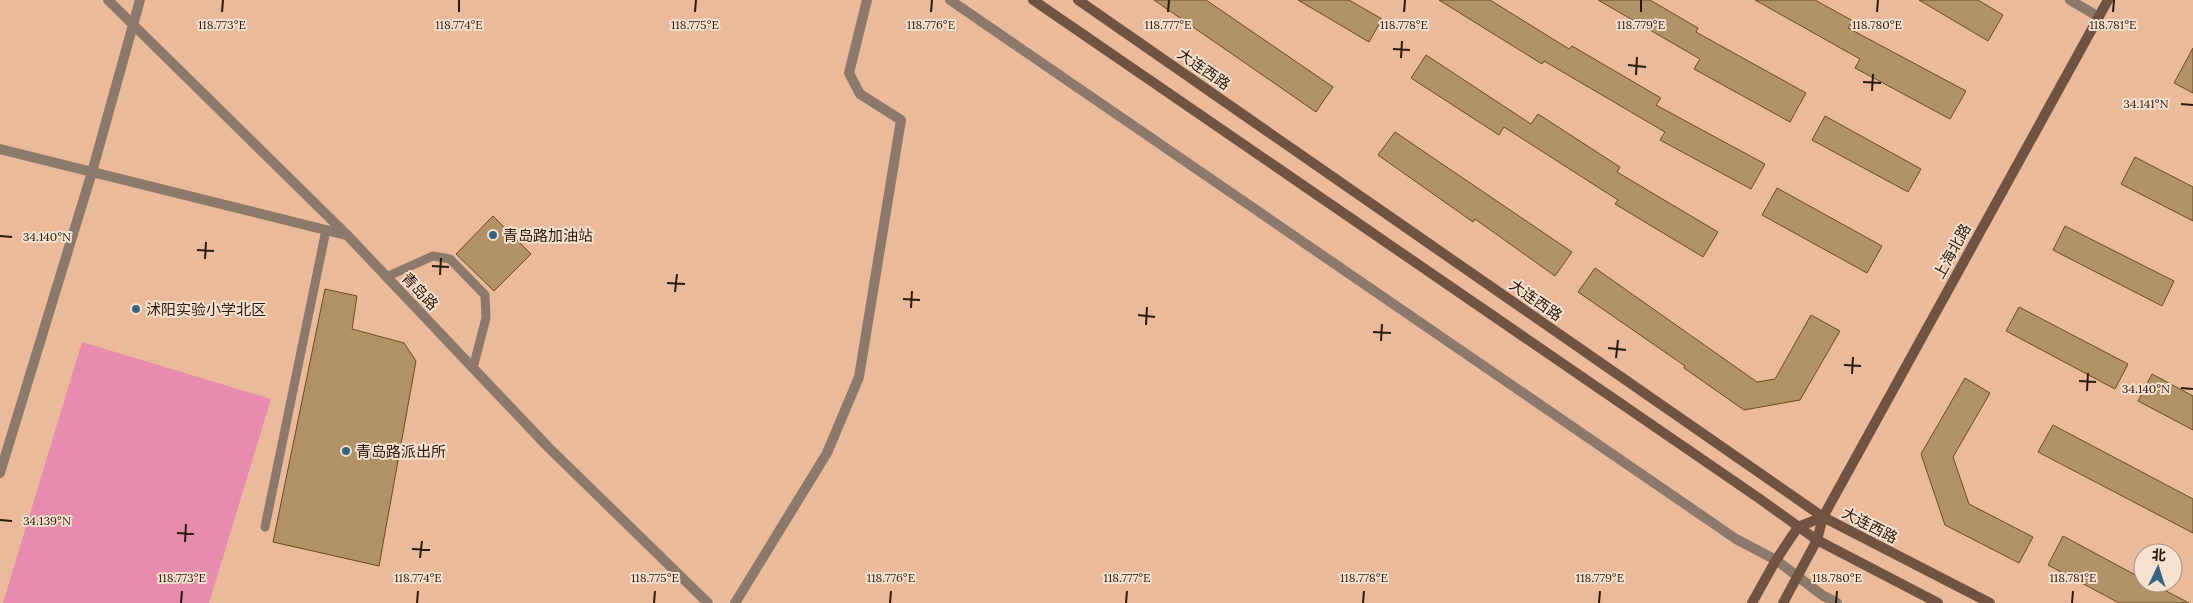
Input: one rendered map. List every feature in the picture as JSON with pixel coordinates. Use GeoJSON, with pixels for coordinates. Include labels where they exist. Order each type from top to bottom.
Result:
{"type":"FeatureCollection","features":[{"type":"Feature","properties":{"kind":"main road"},"geometry":{"type":"LineString","coordinates":[[1033,0],[1760,498],[1798,527],[1818,540],[1938,603]]}},
{"type":"Feature","properties":{"kind":"main road","name":"大连西路"},"geometry":{"type":"LineString","coordinates":[[1078,0],[1823,517],[1990,603]]}},
{"type":"Feature","properties":{"kind":"main road","name":"上海北路"},"geometry":{"type":"LineString","coordinates":[[1783,603],[1818,540],[1823,517],[2108,0]]}},
{"type":"Feature","properties":{"kind":"main road"},"geometry":{"type":"LineString","coordinates":[[1752,603],[1776,560],[1798,527],[1823,517]]}},
{"type":"Feature","properties":{"kind":"street","name":"青岛路"},"geometry":{"type":"LineString","coordinates":[[108,0],[346,235],[548,447],[708,603]]}},
{"type":"Feature","properties":{"kind":"street"},"geometry":{"type":"LineString","coordinates":[[0,473],[92,172],[140,0]]}},
{"type":"Feature","properties":{"kind":"street"},"geometry":{"type":"LineString","coordinates":[[735,603],[826,454],[859,377],[901,120],[860,94],[849,73],[867,0]]}},
{"type":"Feature","properties":{"kind":"street"},"geometry":{"type":"LineString","coordinates":[[950,0],[1728,533],[1776,560],[1822,595],[1837,603]]}},
{"type":"Feature","properties":{"kind":"street"},"geometry":{"type":"LineString","coordinates":[[2070,0],[2099,17]]}},
{"type":"Feature","properties":{"kind":"street"},"geometry":{"type":"LineString","coordinates":[[0,149],[346,235]]}},
{"type":"Feature","properties":{"kind":"lane"},"geometry":{"type":"LineString","coordinates":[[265,527],[326,230]]}},
{"type":"Feature","properties":{"kind":"lane"},"geometry":{"type":"LineString","coordinates":[[386,277],[434,256],[450,259],[485,294],[486,318],[473,368]]}},
{"type":"Feature","properties":{"kind":"shaded area"},"geometry":{"type":"Polygon","coordinates":[[[82,342],[271,399],[209,603],[3,603],[82,342]]]}},
{"type":"Feature","properties":{"kind":"building"},"geometry":{"type":"Polygon","coordinates":[[[1154,0],[1206,0],[1333,87],[1316,112],[1154,0]]]}},
{"type":"Feature","properties":{"kind":"building"},"geometry":{"type":"Polygon","coordinates":[[[1298,0],[1349,0],[1382,19],[1369,42],[1298,0]]]}},
{"type":"Feature","properties":{"kind":"building"},"geometry":{"type":"Polygon","coordinates":[[[1439,0],[1490,0],[1569,49],[1572,46],[1661,98],[1656,105],[1765,164],[1751,189],[1660,140],[1665,132],[1544,61],[1542,64],[1439,0]]]}},
{"type":"Feature","properties":{"kind":"building"},"geometry":{"type":"Polygon","coordinates":[[[1598,0],[1650,0],[1698,28],[1696,32],[1806,93],[1790,122],[1694,69],[1700,59],[1598,0]]]}},
{"type":"Feature","properties":{"kind":"building"},"geometry":{"type":"Polygon","coordinates":[[[1755,0],[1815,0],[1853,21],[1848,28],[1966,91],[1950,119],[1855,68],[1860,59],[1755,0]]]}},
{"type":"Feature","properties":{"kind":"building"},"geometry":{"type":"Polygon","coordinates":[[[1919,0],[1978,0],[2003,15],[1988,41],[1919,0]]]}},
{"type":"Feature","properties":{"kind":"building"},"geometry":{"type":"Polygon","coordinates":[[[2193,48],[2193,93],[2174,83],[2193,48]]]}},
{"type":"Feature","properties":{"kind":"building"},"geometry":{"type":"Polygon","coordinates":[[[1426,55],[1531,124],[1538,114],[1620,167],[1617,172],[1718,232],[1703,257],[1615,204],[1618,200],[1504,127],[1499,135],[1411,78],[1426,55]]]}},
{"type":"Feature","properties":{"kind":"building"},"geometry":{"type":"Polygon","coordinates":[[[1825,116],[1921,169],[1908,192],[1812,140],[1825,116]]]}},
{"type":"Feature","properties":{"kind":"building"},"geometry":{"type":"Polygon","coordinates":[[[1395,132],[1572,252],[1555,276],[1475,219],[1473,222],[1378,155],[1395,132]]]}},
{"type":"Feature","properties":{"kind":"building"},"geometry":{"type":"Polygon","coordinates":[[[2135,157],[2193,187],[2193,221],[2121,184],[2135,157]]]}},
{"type":"Feature","properties":{"kind":"building"},"geometry":{"type":"Polygon","coordinates":[[[1777,188],[1882,246],[1867,273],[1762,215],[1777,188]]]}},
{"type":"Feature","properties":{"kind":"building","name":"青岛路加油站"},"geometry":{"type":"Polygon","coordinates":[[[493,216],[531,254],[494,291],[456,254],[493,216]]]}},
{"type":"Feature","properties":{"kind":"building"},"geometry":{"type":"Polygon","coordinates":[[[2065,226],[2174,281],[2162,306],[2053,250],[2065,226]]]}},
{"type":"Feature","properties":{"kind":"building"},"geometry":{"type":"Polygon","coordinates":[[[1595,268],[1757,382],[1775,379],[1811,315],[1840,331],[1800,400],[1744,410],[1684,368],[1685,366],[1578,292],[1595,268]]]}},
{"type":"Feature","properties":{"kind":"building","name":"青岛路派出所"},"geometry":{"type":"Polygon","coordinates":[[[325,289],[357,296],[352,329],[404,343],[416,361],[379,566],[273,542],[325,289]]]}},
{"type":"Feature","properties":{"kind":"building"},"geometry":{"type":"Polygon","coordinates":[[[2019,307],[2128,364],[2115,389],[2006,331],[2019,307]]]}},
{"type":"Feature","properties":{"kind":"building"},"geometry":{"type":"Polygon","coordinates":[[[2152,374],[2193,396],[2193,430],[2138,401],[2152,374]]]}},
{"type":"Feature","properties":{"kind":"building"},"geometry":{"type":"Polygon","coordinates":[[[1965,378],[1990,393],[1953,457],[1969,504],[2033,537],[2019,563],[1945,525],[1921,454],[1965,378]]]}},
{"type":"Feature","properties":{"kind":"building"},"geometry":{"type":"Polygon","coordinates":[[[2053,425],[2193,499],[2193,533],[2038,452],[2053,425]]]}},
{"type":"Feature","properties":{"kind":"building"},"geometry":{"type":"Polygon","coordinates":[[[2063,536],[2133,574],[2133,593],[2170,593],[2189,603],[2119,603],[2048,565],[2063,536]]]}},
{"type":"Feature","properties":{"kind":"place","name":"青岛路加油站"},"geometry":{"type":"Point","coordinates":[493,235]}},
{"type":"Feature","properties":{"kind":"place","name":"沭阳实验小学北区"},"geometry":{"type":"Point","coordinates":[136,309]}},
{"type":"Feature","properties":{"kind":"place","name":"青岛路派出所"},"geometry":{"type":"Point","coordinates":[346,451]}}]}
